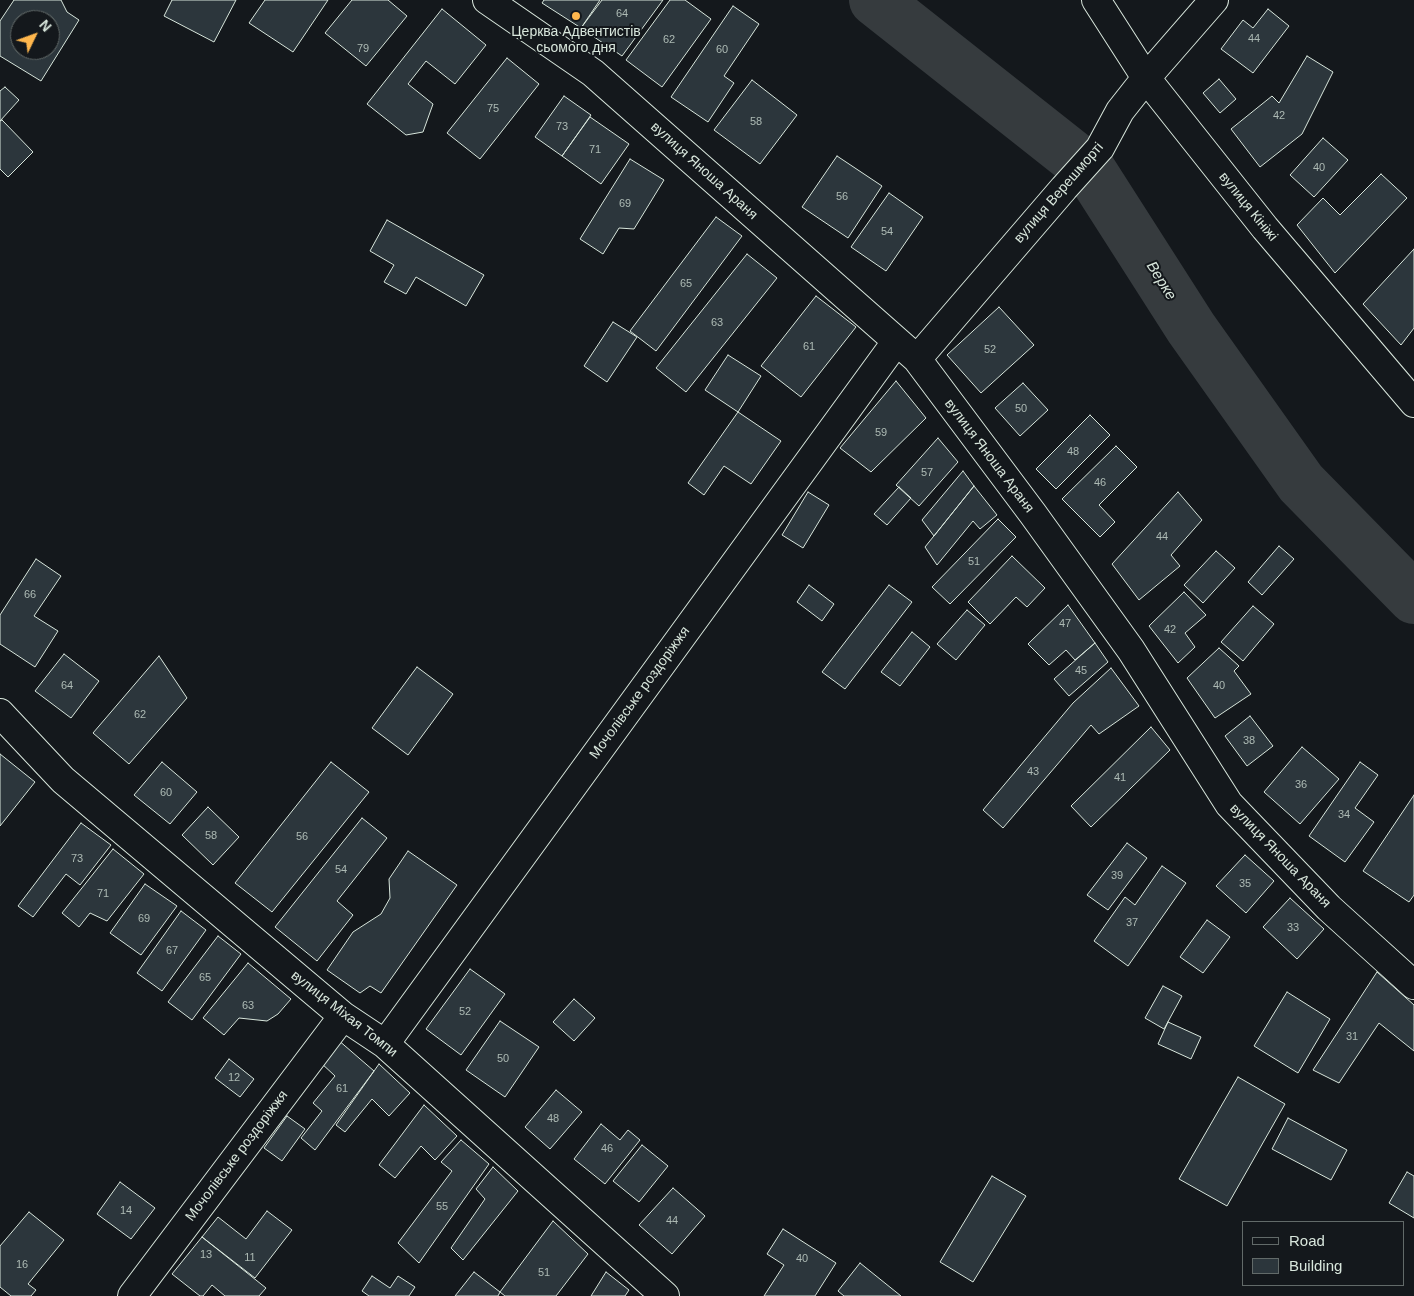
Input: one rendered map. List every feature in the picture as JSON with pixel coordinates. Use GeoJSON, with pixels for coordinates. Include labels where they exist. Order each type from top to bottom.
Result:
{"type":"FeatureCollection","features":[{"type":"Feature","properties":{"kind":"street","name":"вулиця Яноша Араня"},"geometry":{"type":"LineString","coordinates":[[488,0],[593,73],[917,359],[1033,514],[1131,650],[1229,804],[1329,908],[1414,985]]}},
{"type":"Feature","properties":{"kind":"street","name":"вулиця Кініжі"},"geometry":{"type":"LineString","coordinates":[[1096,0],[1146,78],[1265,228],[1414,403]]}},
{"type":"Feature","properties":{"kind":"street","name":"вулиця Верешморті"},"geometry":{"type":"LineString","coordinates":[[917,359],[1100,148],[1120,111],[1214,0]]}},
{"type":"Feature","properties":{"kind":"street","name":"Мочолівське роздоріжжя"},"geometry":{"type":"LineString","coordinates":[[385,1044],[896,342]]}},
{"type":"Feature","properties":{"kind":"street","name":"вулиця Міхая Томпи"},"geometry":{"type":"LineString","coordinates":[[0,713],[62,780],[343,1016],[385,1044],[665,1296]]}},
{"type":"Feature","properties":{"kind":"street","name":"Мочолівське роздоріжжя"},"geometry":{"type":"LineString","coordinates":[[132,1296],[343,1016]]}},
{"type":"Feature","properties":{"kind":"building"},"geometry":{"type":"Polygon","coordinates":[[[14,0],[61,0],[67,12],[79,20],[60,50],[60,10],[10,10],[10,60],[54,60],[41,81],[0,56],[0,21],[14,0]]]}},
{"type":"Feature","properties":{"kind":"building"},"geometry":{"type":"Polygon","coordinates":[[[172,0],[236,0],[214,42],[164,16],[172,0]]]}},
{"type":"Feature","properties":{"kind":"building"},"geometry":{"type":"Polygon","coordinates":[[[265,0],[328,0],[293,52],[249,23],[265,0]]]}},
{"type":"Feature","properties":{"kind":"building"},"geometry":{"type":"Polygon","coordinates":[[[352,0],[388,0],[407,16],[366,66],[325,33],[352,0]]]}},
{"type":"Feature","properties":{"kind":"building","name":"Церква Адвентистів сьомого дня"},"geometry":{"type":"Polygon","coordinates":[[[544,0],[600,0],[581,28],[542,3],[544,0]]]}},
{"type":"Feature","properties":{"kind":"building"},"geometry":{"type":"Polygon","coordinates":[[[602,0],[663,0],[622,56],[581,28],[602,0]]]}},
{"type":"Feature","properties":{"kind":"building"},"geometry":{"type":"Polygon","coordinates":[[[670,0],[685,0],[711,19],[662,87],[626,60],[670,0]]]}},
{"type":"Feature","properties":{"kind":"building"},"geometry":{"type":"Polygon","coordinates":[[[733,6],[759,24],[724,76],[734,83],[708,122],[671,97],[733,6]]]}},
{"type":"Feature","properties":{"kind":"building"},"geometry":{"type":"Polygon","coordinates":[[[442,9],[486,45],[455,84],[426,61],[408,84],[433,104],[423,132],[406,135],[367,104],[442,9]]]}},
{"type":"Feature","properties":{"kind":"building"},"geometry":{"type":"Polygon","coordinates":[[[1268,9],[1289,26],[1253,73],[1221,49],[1243,20],[1253,28],[1268,9]]]}},
{"type":"Feature","properties":{"kind":"building"},"geometry":{"type":"Polygon","coordinates":[[[1307,56],[1333,72],[1302,134],[1260,167],[1231,129],[1272,96],[1279,103],[1307,56]]]}},
{"type":"Feature","properties":{"kind":"building"},"geometry":{"type":"Polygon","coordinates":[[[507,58],[539,84],[480,159],[447,133],[507,58]]]}},
{"type":"Feature","properties":{"kind":"building"},"geometry":{"type":"Polygon","coordinates":[[[1219,79],[1236,99],[1220,113],[1203,93],[1219,79]]]}},
{"type":"Feature","properties":{"kind":"building"},"geometry":{"type":"Polygon","coordinates":[[[752,80],[797,115],[760,164],[714,130],[752,80]]]}},
{"type":"Feature","properties":{"kind":"building"},"geometry":{"type":"Polygon","coordinates":[[[5,87],[19,100],[0,121],[0,91],[5,87]]]}},
{"type":"Feature","properties":{"kind":"building"},"geometry":{"type":"Polygon","coordinates":[[[564,96],[591,115],[562,156],[535,137],[564,96]]]}},
{"type":"Feature","properties":{"kind":"building"},"geometry":{"type":"Polygon","coordinates":[[[590,117],[629,144],[601,184],[562,156],[590,117]]]}},
{"type":"Feature","properties":{"kind":"building"},"geometry":{"type":"Polygon","coordinates":[[[2,120],[33,152],[8,177],[0,169],[0,121],[2,120]]]}},
{"type":"Feature","properties":{"kind":"building"},"geometry":{"type":"Polygon","coordinates":[[[1323,138],[1348,160],[1314,197],[1290,175],[1323,138]]]}},
{"type":"Feature","properties":{"kind":"building"},"geometry":{"type":"Polygon","coordinates":[[[837,156],[882,186],[848,238],[802,207],[837,156]]]}},
{"type":"Feature","properties":{"kind":"building"},"geometry":{"type":"Polygon","coordinates":[[[630,159],[664,180],[634,229],[619,228],[603,254],[580,239],[630,159]]]}},
{"type":"Feature","properties":{"kind":"building"},"geometry":{"type":"Polygon","coordinates":[[[1381,174],[1407,198],[1335,273],[1297,225],[1323,198],[1340,215],[1381,174]]]}},
{"type":"Feature","properties":{"kind":"building"},"geometry":{"type":"Polygon","coordinates":[[[889,193],[923,217],[886,271],[851,247],[889,193]]]}},
{"type":"Feature","properties":{"kind":"building"},"geometry":{"type":"Polygon","coordinates":[[[716,217],[742,236],[656,351],[630,331],[716,217]]]}},
{"type":"Feature","properties":{"kind":"building"},"geometry":{"type":"Polygon","coordinates":[[[387,220],[484,275],[466,306],[416,277],[406,294],[384,282],[394,265],[370,251],[387,220]]]}},
{"type":"Feature","properties":{"kind":"building"},"geometry":{"type":"Polygon","coordinates":[[[1414,249],[1414,328],[1401,345],[1363,304],[1414,249]]]}},
{"type":"Feature","properties":{"kind":"building"},"geometry":{"type":"Polygon","coordinates":[[[747,254],[777,278],[686,392],[656,368],[747,254]]]}},
{"type":"Feature","properties":{"kind":"building"},"geometry":{"type":"Polygon","coordinates":[[[816,296],[856,327],[801,397],[761,366],[816,296]]]}},
{"type":"Feature","properties":{"kind":"building"},"geometry":{"type":"Polygon","coordinates":[[[999,307],[1034,345],[981,393],[947,355],[999,307]]]}},
{"type":"Feature","properties":{"kind":"building"},"geometry":{"type":"Polygon","coordinates":[[[613,322],[637,337],[607,382],[584,366],[613,322]]]}},
{"type":"Feature","properties":{"kind":"building"},"geometry":{"type":"Polygon","coordinates":[[[728,355],[761,376],[738,412],[705,390],[728,355]]]}},
{"type":"Feature","properties":{"kind":"building"},"geometry":{"type":"Polygon","coordinates":[[[896,381],[926,418],[871,472],[840,448],[896,381]]]}},
{"type":"Feature","properties":{"kind":"building"},"geometry":{"type":"Polygon","coordinates":[[[1023,383],[1048,410],[1020,436],[995,408],[1023,383]]]}},
{"type":"Feature","properties":{"kind":"building"},"geometry":{"type":"Polygon","coordinates":[[[738,412],[781,441],[751,484],[724,466],[704,495],[688,483],[738,412]]]}},
{"type":"Feature","properties":{"kind":"building"},"geometry":{"type":"Polygon","coordinates":[[[1090,415],[1110,435],[1056,489],[1036,469],[1090,415]]]}},
{"type":"Feature","properties":{"kind":"building"},"geometry":{"type":"Polygon","coordinates":[[[938,438],[958,462],[919,506],[896,485],[938,438]]]}},
{"type":"Feature","properties":{"kind":"building"},"geometry":{"type":"Polygon","coordinates":[[[1116,446],[1137,467],[1099,505],[1115,522],[1100,537],[1062,499],[1116,446]]]}},
{"type":"Feature","properties":{"kind":"building"},"geometry":{"type":"Polygon","coordinates":[[[963,471],[974,486],[934,536],[922,520],[963,471]]]}},
{"type":"Feature","properties":{"kind":"building"},"geometry":{"type":"Polygon","coordinates":[[[974,486],[997,515],[980,529],[973,521],[937,565],[925,547],[974,486]]]}},
{"type":"Feature","properties":{"kind":"building"},"geometry":{"type":"Polygon","coordinates":[[[899,487],[911,498],[887,525],[874,514],[899,487]]]}},
{"type":"Feature","properties":{"kind":"building"},"geometry":{"type":"Polygon","coordinates":[[[808,492],[829,505],[803,548],[782,535],[808,492]]]}},
{"type":"Feature","properties":{"kind":"building"},"geometry":{"type":"Polygon","coordinates":[[[1178,492],[1202,520],[1171,555],[1180,566],[1139,600],[1112,564],[1178,492]]]}},
{"type":"Feature","properties":{"kind":"building"},"geometry":{"type":"Polygon","coordinates":[[[998,519],[1016,537],[950,604],[932,587],[998,519]]]}},
{"type":"Feature","properties":{"kind":"building"},"geometry":{"type":"Polygon","coordinates":[[[1279,546],[1294,559],[1262,595],[1248,582],[1279,546]]]}},
{"type":"Feature","properties":{"kind":"building"},"geometry":{"type":"Polygon","coordinates":[[[1216,551],[1235,568],[1203,603],[1184,585],[1216,551]]]}},
{"type":"Feature","properties":{"kind":"building"},"geometry":{"type":"Polygon","coordinates":[[[1012,556],[1045,588],[1027,607],[1016,597],[990,624],[968,602],[1012,556]]]}},
{"type":"Feature","properties":{"kind":"building"},"geometry":{"type":"Polygon","coordinates":[[[36,559],[61,576],[34,616],[58,631],[35,667],[0,644],[0,615],[36,559]]]}},
{"type":"Feature","properties":{"kind":"building"},"geometry":{"type":"Polygon","coordinates":[[[809,585],[834,604],[822,621],[797,602],[809,585]]]}},
{"type":"Feature","properties":{"kind":"building"},"geometry":{"type":"Polygon","coordinates":[[[889,585],[912,602],[845,689],[822,672],[889,585]]]}},
{"type":"Feature","properties":{"kind":"building"},"geometry":{"type":"Polygon","coordinates":[[[1184,592],[1206,615],[1185,633],[1195,647],[1178,663],[1149,626],[1184,592]]]}},
{"type":"Feature","properties":{"kind":"building"},"geometry":{"type":"Polygon","coordinates":[[[1068,605],[1095,643],[1075,660],[1066,650],[1049,665],[1028,644],[1068,605]]]}},
{"type":"Feature","properties":{"kind":"building"},"geometry":{"type":"Polygon","coordinates":[[[1253,606],[1274,624],[1243,661],[1221,642],[1253,606]]]}},
{"type":"Feature","properties":{"kind":"building"},"geometry":{"type":"Polygon","coordinates":[[[967,610],[985,625],[956,660],[937,644],[967,610]]]}},
{"type":"Feature","properties":{"kind":"building"},"geometry":{"type":"Polygon","coordinates":[[[912,632],[930,647],[900,686],[881,672],[912,632]]]}},
{"type":"Feature","properties":{"kind":"building"},"geometry":{"type":"Polygon","coordinates":[[[1095,643],[1108,662],[1069,696],[1054,679],[1095,643]]]}},
{"type":"Feature","properties":{"kind":"building"},"geometry":{"type":"Polygon","coordinates":[[[1219,648],[1239,666],[1234,671],[1251,694],[1215,718],[1187,678],[1219,648]]]}},
{"type":"Feature","properties":{"kind":"building"},"geometry":{"type":"Polygon","coordinates":[[[64,654],[99,681],[71,718],[35,691],[64,654]]]}},
{"type":"Feature","properties":{"kind":"building"},"geometry":{"type":"Polygon","coordinates":[[[159,656],[187,698],[129,764],[93,733],[159,656]]]}},
{"type":"Feature","properties":{"kind":"building"},"geometry":{"type":"Polygon","coordinates":[[[417,667],[453,694],[408,755],[372,728],[417,667]]]}},
{"type":"Feature","properties":{"kind":"building"},"geometry":{"type":"Polygon","coordinates":[[[1111,668],[1139,706],[1099,734],[1091,725],[1003,828],[983,810],[1073,703],[1111,668]]]}},
{"type":"Feature","properties":{"kind":"building"},"geometry":{"type":"Polygon","coordinates":[[[1250,716],[1273,746],[1247,766],[1225,736],[1250,716]]]}},
{"type":"Feature","properties":{"kind":"building"},"geometry":{"type":"Polygon","coordinates":[[[1151,727],[1170,750],[1091,827],[1071,806],[1151,727]]]}},
{"type":"Feature","properties":{"kind":"building"},"geometry":{"type":"Polygon","coordinates":[[[1302,747],[1339,779],[1300,824],[1264,792],[1302,747]]]}},
{"type":"Feature","properties":{"kind":"building"},"geometry":{"type":"Polygon","coordinates":[[[0,754],[35,782],[0,826],[0,754]]]}},
{"type":"Feature","properties":{"kind":"building"},"geometry":{"type":"Polygon","coordinates":[[[162,762],[197,792],[170,824],[134,795],[162,762]]]}},
{"type":"Feature","properties":{"kind":"building"},"geometry":{"type":"Polygon","coordinates":[[[331,762],[369,792],[272,912],[235,883],[331,762]]]}},
{"type":"Feature","properties":{"kind":"building"},"geometry":{"type":"Polygon","coordinates":[[[1360,762],[1378,775],[1355,808],[1374,822],[1345,862],[1309,836],[1360,762]]]}},
{"type":"Feature","properties":{"kind":"building"},"geometry":{"type":"Polygon","coordinates":[[[1414,795],[1414,895],[1409,902],[1363,871],[1414,795]]]}},
{"type":"Feature","properties":{"kind":"building"},"geometry":{"type":"Polygon","coordinates":[[[208,807],[239,837],[213,865],[182,835],[208,807]]]}},
{"type":"Feature","properties":{"kind":"building"},"geometry":{"type":"Polygon","coordinates":[[[362,818],[387,838],[337,901],[353,915],[317,961],[275,927],[362,818]]]}},
{"type":"Feature","properties":{"kind":"building"},"geometry":{"type":"Polygon","coordinates":[[[81,823],[111,845],[80,885],[66,874],[33,917],[18,906],[81,823]]]}},
{"type":"Feature","properties":{"kind":"building"},"geometry":{"type":"Polygon","coordinates":[[[1127,843],[1147,858],[1108,910],[1087,895],[1127,843]]]}},
{"type":"Feature","properties":{"kind":"building"},"geometry":{"type":"Polygon","coordinates":[[[113,849],[144,874],[107,921],[90,913],[79,927],[62,913],[113,849]]]}},
{"type":"Feature","properties":{"kind":"building"},"geometry":{"type":"Polygon","coordinates":[[[408,851],[457,885],[381,993],[370,986],[360,993],[327,970],[353,932],[381,914],[390,898],[389,879],[408,851]]]}},
{"type":"Feature","properties":{"kind":"building"},"geometry":{"type":"Polygon","coordinates":[[[1245,855],[1274,881],[1246,913],[1216,886],[1245,855]]]}},
{"type":"Feature","properties":{"kind":"building"},"geometry":{"type":"Polygon","coordinates":[[[1162,866],[1186,883],[1128,966],[1094,941],[1125,897],[1135,905],[1162,866]]]}},
{"type":"Feature","properties":{"kind":"building"},"geometry":{"type":"Polygon","coordinates":[[[145,884],[177,906],[141,955],[110,933],[145,884]]]}},
{"type":"Feature","properties":{"kind":"building"},"geometry":{"type":"Polygon","coordinates":[[[1290,898],[1324,929],[1297,959],[1263,927],[1290,898]]]}},
{"type":"Feature","properties":{"kind":"building"},"geometry":{"type":"Polygon","coordinates":[[[181,911],[206,930],[162,991],[137,973],[181,911]]]}},
{"type":"Feature","properties":{"kind":"building"},"geometry":{"type":"Polygon","coordinates":[[[1207,920],[1230,937],[1203,973],[1180,957],[1207,920]]]}},
{"type":"Feature","properties":{"kind":"building"},"geometry":{"type":"Polygon","coordinates":[[[218,936],[241,954],[192,1020],[168,1002],[218,936]]]}},
{"type":"Feature","properties":{"kind":"building"},"geometry":{"type":"Polygon","coordinates":[[[248,963],[291,999],[278,1014],[267,1021],[239,1018],[224,1035],[203,1018],[248,963]]]}},
{"type":"Feature","properties":{"kind":"building"},"geometry":{"type":"Polygon","coordinates":[[[470,969],[505,994],[461,1055],[426,1029],[470,969]]]}},
{"type":"Feature","properties":{"kind":"building"},"geometry":{"type":"Polygon","coordinates":[[[1377,972],[1414,1005],[1414,1051],[1379,1023],[1339,1083],[1313,1070],[1377,972]]]}},
{"type":"Feature","properties":{"kind":"building"},"geometry":{"type":"Polygon","coordinates":[[[1163,986],[1182,996],[1164,1029],[1145,1018],[1163,986]]]}},
{"type":"Feature","properties":{"kind":"building"},"geometry":{"type":"Polygon","coordinates":[[[1287,992],[1330,1019],[1298,1073],[1254,1046],[1287,992]]]}},
{"type":"Feature","properties":{"kind":"building"},"geometry":{"type":"Polygon","coordinates":[[[574,999],[595,1018],[574,1041],[553,1022],[574,999]]]}},
{"type":"Feature","properties":{"kind":"building"},"geometry":{"type":"Polygon","coordinates":[[[500,1021],[539,1047],[505,1097],[466,1070],[500,1021]]]}},
{"type":"Feature","properties":{"kind":"building"},"geometry":{"type":"Polygon","coordinates":[[[1168,1022],[1201,1037],[1191,1059],[1158,1044],[1168,1022]]]}},
{"type":"Feature","properties":{"kind":"building"},"geometry":{"type":"Polygon","coordinates":[[[337,1039],[374,1071],[315,1150],[301,1138],[322,1111],[313,1103],[335,1076],[320,1062],[337,1039]]]}},
{"type":"Feature","properties":{"kind":"building"},"geometry":{"type":"Polygon","coordinates":[[[229,1059],[254,1079],[240,1097],[215,1078],[229,1059]]]}},
{"type":"Feature","properties":{"kind":"building"},"geometry":{"type":"Polygon","coordinates":[[[379,1064],[410,1093],[389,1116],[372,1099],[345,1132],[336,1125],[379,1064]]]}},
{"type":"Feature","properties":{"kind":"building"},"geometry":{"type":"Polygon","coordinates":[[[1238,1077],[1285,1104],[1227,1206],[1179,1179],[1238,1077]]]}},
{"type":"Feature","properties":{"kind":"building"},"geometry":{"type":"Polygon","coordinates":[[[556,1090],[582,1112],[550,1149],[525,1127],[556,1090]]]}},
{"type":"Feature","properties":{"kind":"building"},"geometry":{"type":"Polygon","coordinates":[[[424,1105],[457,1136],[435,1160],[421,1146],[395,1178],[379,1165],[424,1105]]]}},
{"type":"Feature","properties":{"kind":"building"},"geometry":{"type":"Polygon","coordinates":[[[287,1116],[305,1129],[282,1161],[264,1148],[287,1116]]]}},
{"type":"Feature","properties":{"kind":"building"},"geometry":{"type":"Polygon","coordinates":[[[1288,1118],[1347,1150],[1331,1180],[1272,1149],[1288,1118]]]}},
{"type":"Feature","properties":{"kind":"building"},"geometry":{"type":"Polygon","coordinates":[[[601,1124],[620,1140],[628,1130],[640,1140],[605,1184],[574,1159],[601,1124]]]}},
{"type":"Feature","properties":{"kind":"building"},"geometry":{"type":"Polygon","coordinates":[[[461,1140],[489,1164],[419,1263],[398,1243],[452,1171],[441,1162],[461,1140]]]}},
{"type":"Feature","properties":{"kind":"building"},"geometry":{"type":"Polygon","coordinates":[[[642,1145],[668,1166],[639,1202],[613,1181],[642,1145]]]}},
{"type":"Feature","properties":{"kind":"building"},"geometry":{"type":"Polygon","coordinates":[[[493,1167],[518,1191],[463,1260],[451,1248],[485,1199],[476,1189],[493,1167]]]}},
{"type":"Feature","properties":{"kind":"building"},"geometry":{"type":"Polygon","coordinates":[[[1407,1172],[1414,1176],[1414,1218],[1389,1203],[1407,1172]]]}},
{"type":"Feature","properties":{"kind":"building"},"geometry":{"type":"Polygon","coordinates":[[[992,1176],[1026,1196],[973,1282],[940,1262],[992,1176]]]}},
{"type":"Feature","properties":{"kind":"building"},"geometry":{"type":"Polygon","coordinates":[[[120,1182],[155,1208],[131,1239],[97,1214],[120,1182]]]}},
{"type":"Feature","properties":{"kind":"building"},"geometry":{"type":"Polygon","coordinates":[[[673,1188],[705,1216],[672,1254],[639,1225],[673,1188]]]}},
{"type":"Feature","properties":{"kind":"building"},"geometry":{"type":"Polygon","coordinates":[[[267,1211],[292,1230],[255,1278],[202,1237],[218,1217],[246,1239],[267,1211]]]}},
{"type":"Feature","properties":{"kind":"building"},"geometry":{"type":"Polygon","coordinates":[[[29,1212],[64,1240],[28,1284],[36,1290],[31,1296],[11,1296],[0,1287],[0,1246],[29,1212]]]}},
{"type":"Feature","properties":{"kind":"building"},"geometry":{"type":"Polygon","coordinates":[[[553,1221],[588,1254],[556,1296],[505,1296],[500,1292],[553,1221]]]}},
{"type":"Feature","properties":{"kind":"building"},"geometry":{"type":"Polygon","coordinates":[[[783,1229],[836,1263],[815,1296],[764,1296],[784,1265],[767,1254],[783,1229]]]}},
{"type":"Feature","properties":{"kind":"building"},"geometry":{"type":"Polygon","coordinates":[[[202,1237],[266,1288],[259,1296],[225,1296],[212,1285],[203,1296],[200,1296],[172,1274],[202,1237]]]}},
{"type":"Feature","properties":{"kind":"building"},"geometry":{"type":"Polygon","coordinates":[[[860,1263],[901,1296],[844,1296],[838,1291],[860,1263]]]}},
{"type":"Feature","properties":{"kind":"building"},"geometry":{"type":"Polygon","coordinates":[[[474,1272],[500,1292],[498,1296],[455,1296],[474,1272]]]}},
{"type":"Feature","properties":{"kind":"building"},"geometry":{"type":"Polygon","coordinates":[[[606,1272],[629,1290],[625,1296],[591,1296],[606,1272]]]}},
{"type":"Feature","properties":{"kind":"building"},"geometry":{"type":"Polygon","coordinates":[[[372,1276],[390,1288],[398,1276],[415,1287],[409,1296],[369,1296],[362,1291],[372,1276]]]}},
{"type":"Feature","properties":{"kind":"waterway","name":"Верке"},"geometry":{"type":"LineString","coordinates":[[875,0],[1090,170],[1191,328],[1301,483],[1414,598]]}},
{"type":"Feature","properties":{"kind":"place","name":"Церква Адвентистів сьомого дня"},"geometry":{"type":"Point","coordinates":[576,16]}}]}
